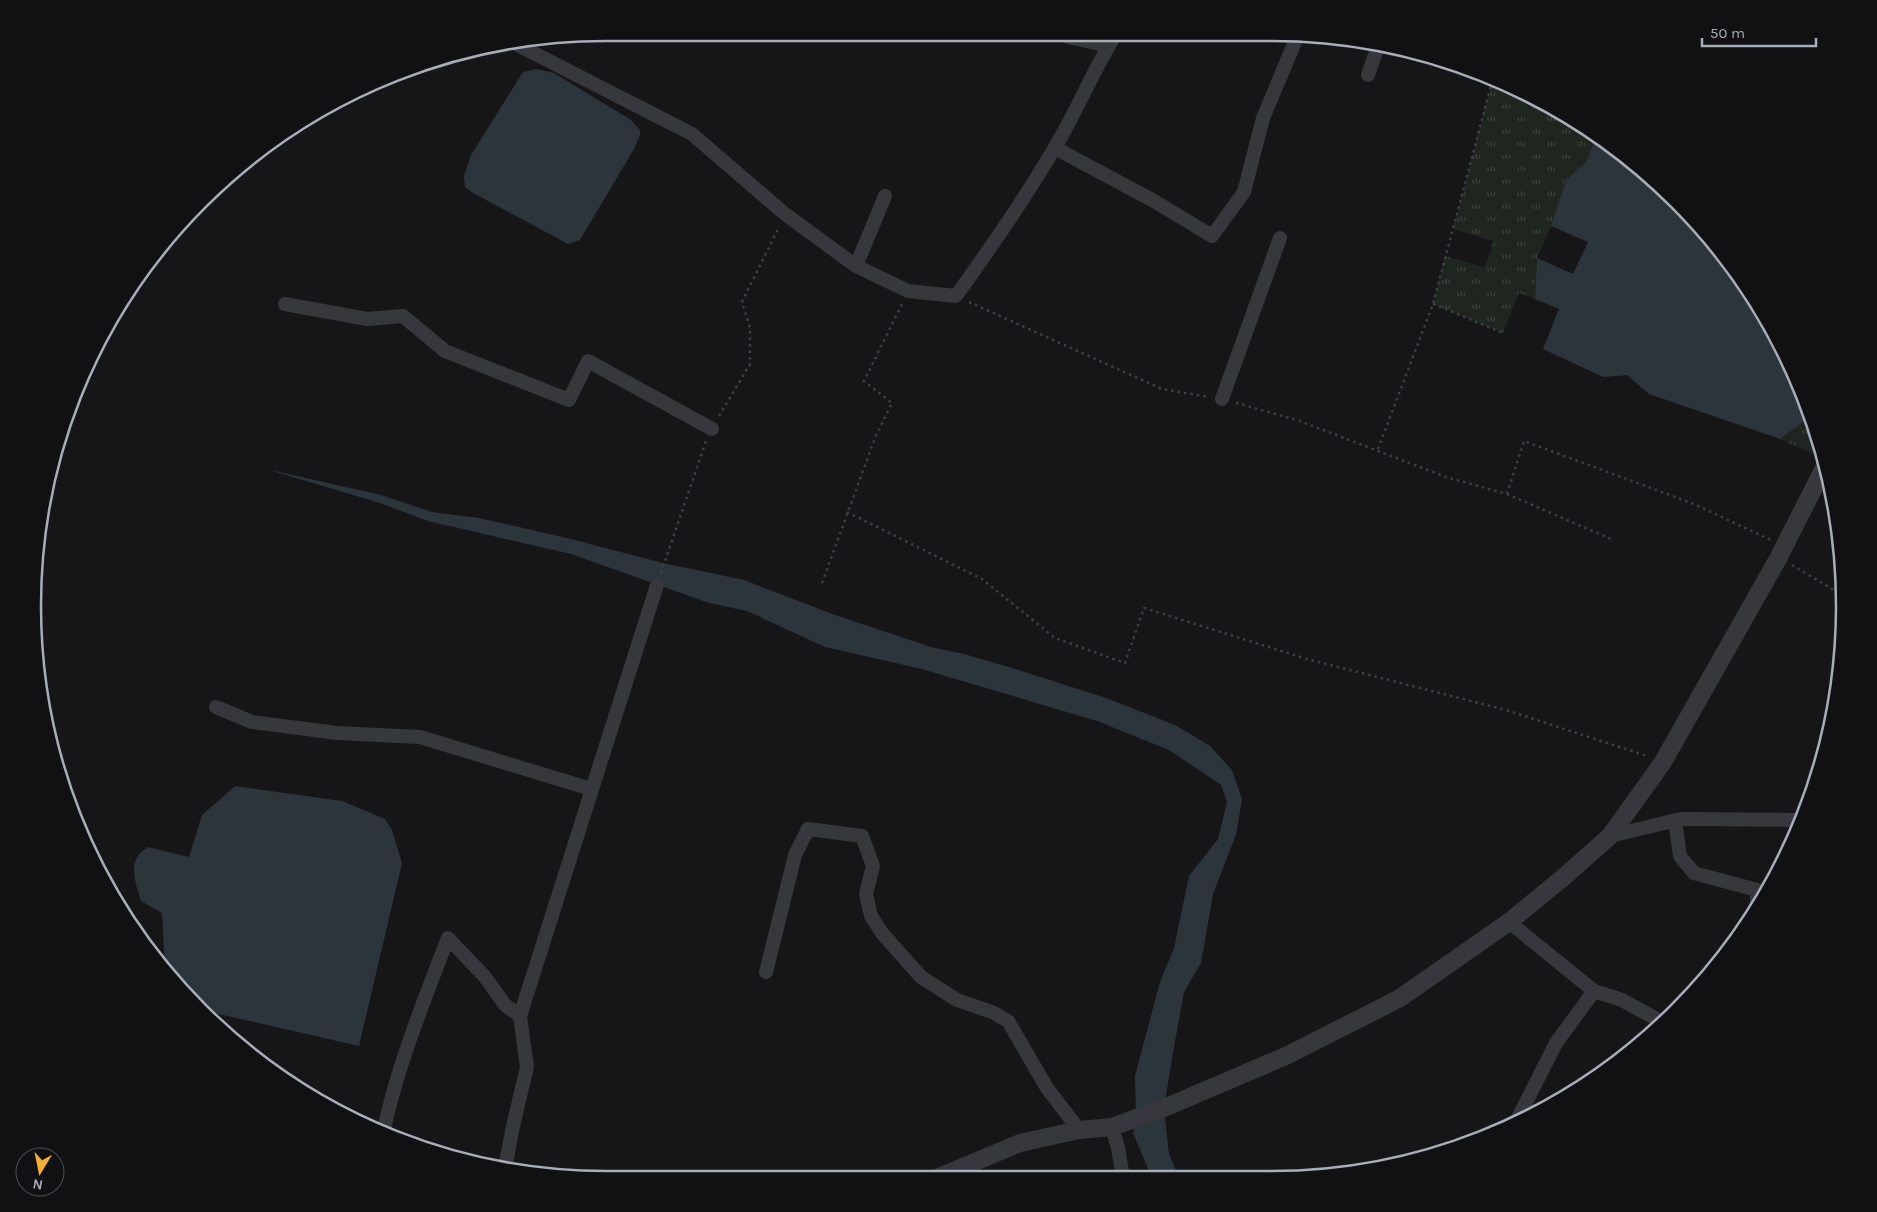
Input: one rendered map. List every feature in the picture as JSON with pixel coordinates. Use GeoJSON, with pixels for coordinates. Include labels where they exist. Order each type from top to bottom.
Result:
{"type":"FeatureCollection","features":[{"type":"Feature","properties":{"kind":"street"},"geometry":{"type":"LineString","coordinates":[[523,48],[692,134],[785,214],[856,266],[908,292],[956,296],[994,245],[1055,148],[1112,42]]}},
{"type":"Feature","properties":{"kind":"street"},"geometry":{"type":"LineString","coordinates":[[1055,148],[1212,236],[1244,192],[1262,118],[1295,42]]}},
{"type":"Feature","properties":{"kind":"street"},"geometry":{"type":"LineString","coordinates":[[1368,75],[1376,51]]}},
{"type":"Feature","properties":{"kind":"street"},"geometry":{"type":"LineString","coordinates":[[856,266],[885,196]]}},
{"type":"Feature","properties":{"kind":"street"},"geometry":{"type":"LineString","coordinates":[[1222,399],[1280,238]]}},
{"type":"Feature","properties":{"kind":"street"},"geometry":{"type":"LineString","coordinates":[[285,304],[367,319],[402,316],[445,351],[569,400],[588,361],[712,429]]}},
{"type":"Feature","properties":{"kind":"street"},"geometry":{"type":"LineString","coordinates":[[950,1171],[1020,1143],[1079,1130],[1112,1127],[1164,1108],[1288,1055],[1400,998],[1508,922],[1565,876],[1610,836],[1663,762],[1781,551],[1820,475]]}},
{"type":"Feature","properties":{"kind":"street"},"geometry":{"type":"LineString","coordinates":[[506,1162],[527,1067],[520,1016],[657,585]]}},
{"type":"Feature","properties":{"kind":"street"},"geometry":{"type":"LineString","coordinates":[[216,707],[252,722],[337,733],[420,737],[591,789]]}},
{"type":"Feature","properties":{"kind":"street"},"geometry":{"type":"LineString","coordinates":[[1610,836],[1675,820],[1794,820]]}},
{"type":"Feature","properties":{"kind":"street"},"geometry":{"type":"LineString","coordinates":[[1675,820],[1680,856],[1694,873],[1757,890],[1757,893]]}},
{"type":"Feature","properties":{"kind":"street"},"geometry":{"type":"LineString","coordinates":[[766,972],[795,855],[808,829],[862,836],[873,866],[866,894],[871,916],[882,933],[921,977],[957,1000],[992,1012],[1008,1021],[1047,1088],[1079,1130]]}},
{"type":"Feature","properties":{"kind":"street"},"geometry":{"type":"LineString","coordinates":[[1508,922],[1594,991],[1622,1000],[1656,1019]]}},
{"type":"Feature","properties":{"kind":"street"},"geometry":{"type":"LineString","coordinates":[[385,1126],[406,1053],[448,938],[485,977],[506,1005],[520,1016]]}},
{"type":"Feature","properties":{"kind":"street"},"geometry":{"type":"LineString","coordinates":[[1520,1113],[1556,1043],[1594,991]]}},
{"type":"Feature","properties":{"kind":"street"},"geometry":{"type":"LineString","coordinates":[[1112,1127],[1122,1171]]}},
{"type":"Feature","properties":{"kind":"path"},"geometry":{"type":"LineString","coordinates":[[1378,449],[1433,304],[1491,86]]}},
{"type":"Feature","properties":{"kind":"path"},"geometry":{"type":"LineString","coordinates":[[742,302],[785,214]]}},
{"type":"Feature","properties":{"kind":"path"},"geometry":{"type":"LineString","coordinates":[[822,582],[875,438],[892,403],[864,381],[908,292]]}},
{"type":"Feature","properties":{"kind":"path"},"geometry":{"type":"LineString","coordinates":[[956,296],[1162,388],[1222,399],[1298,420],[1378,449],[1446,477],[1508,494],[1612,539]]}},
{"type":"Feature","properties":{"kind":"path"},"geometry":{"type":"LineString","coordinates":[[1433,304],[1503,333]]}},
{"type":"Feature","properties":{"kind":"path"},"geometry":{"type":"LineString","coordinates":[[1508,494],[1524,441],[1694,504],[1781,551],[1836,590]]}},
{"type":"Feature","properties":{"kind":"path"},"geometry":{"type":"LineString","coordinates":[[847,512],[982,579],[1055,638],[1125,663],[1144,608],[1307,659],[1506,710],[1663,762]]}},
{"type":"Feature","properties":{"kind":"green space"},"geometry":{"type":"Polygon","coordinates":[[[1491,86],[1521,99],[1594,142],[1586,162],[1566,180],[1551,226],[1537,258],[1535,299],[1519,293],[1503,333],[1433,304],[1445,256],[1485,267],[1493,241],[1453,229],[1491,86]]]}},
{"type":"Feature","properties":{"kind":"green space"},"geometry":{"type":"Polygon","coordinates":[[[1803,421],[1806,424],[1815,455],[1780,439],[1803,421]]]}},
{"type":"Feature","properties":{"kind":"shaded area"},"geometry":{"type":"Polygon","coordinates":[[[536,69],[554,73],[631,120],[640,130],[640,135],[634,149],[580,240],[568,244],[465,187],[464,176],[471,155],[523,72],[536,69]]]}},
{"type":"Feature","properties":{"kind":"shaded area"},"geometry":{"type":"Polygon","coordinates":[[[1594,143],[1643,181],[1696,234],[1741,292],[1760,324],[1778,356],[1805,421],[1780,439],[1649,394],[1627,375],[1603,377],[1543,349],[1559,309],[1535,299],[1537,258],[1573,274],[1588,242],[1551,226],[1566,180],[1586,162],[1594,143]]]}},
{"type":"Feature","properties":{"kind":"shaded area"},"geometry":{"type":"Polygon","coordinates":[[[266,469],[381,495],[432,512],[479,518],[663,563],[744,580],[835,615],[931,647],[1009,667],[1109,699],[1175,725],[1210,746],[1232,770],[1242,799],[1236,835],[1213,894],[1201,963],[1184,992],[1172,1058],[1164,1108],[1169,1154],[1176,1171],[1149,1171],[1133,1133],[1136,1118],[1135,1076],[1160,982],[1174,948],[1189,876],[1218,839],[1227,802],[1221,785],[1169,750],[1097,721],[922,669],[825,647],[747,611],[709,603],[571,554],[428,521],[380,503],[266,469]]]}},
{"type":"Feature","properties":{"kind":"shaded area"},"geometry":{"type":"Polygon","coordinates":[[[235,786],[342,801],[385,819],[392,830],[402,863],[359,1046],[216,1013],[181,978],[164,958],[162,913],[141,901],[136,886],[135,864],[141,852],[148,847],[189,857],[202,815],[235,786]]]}}]}
